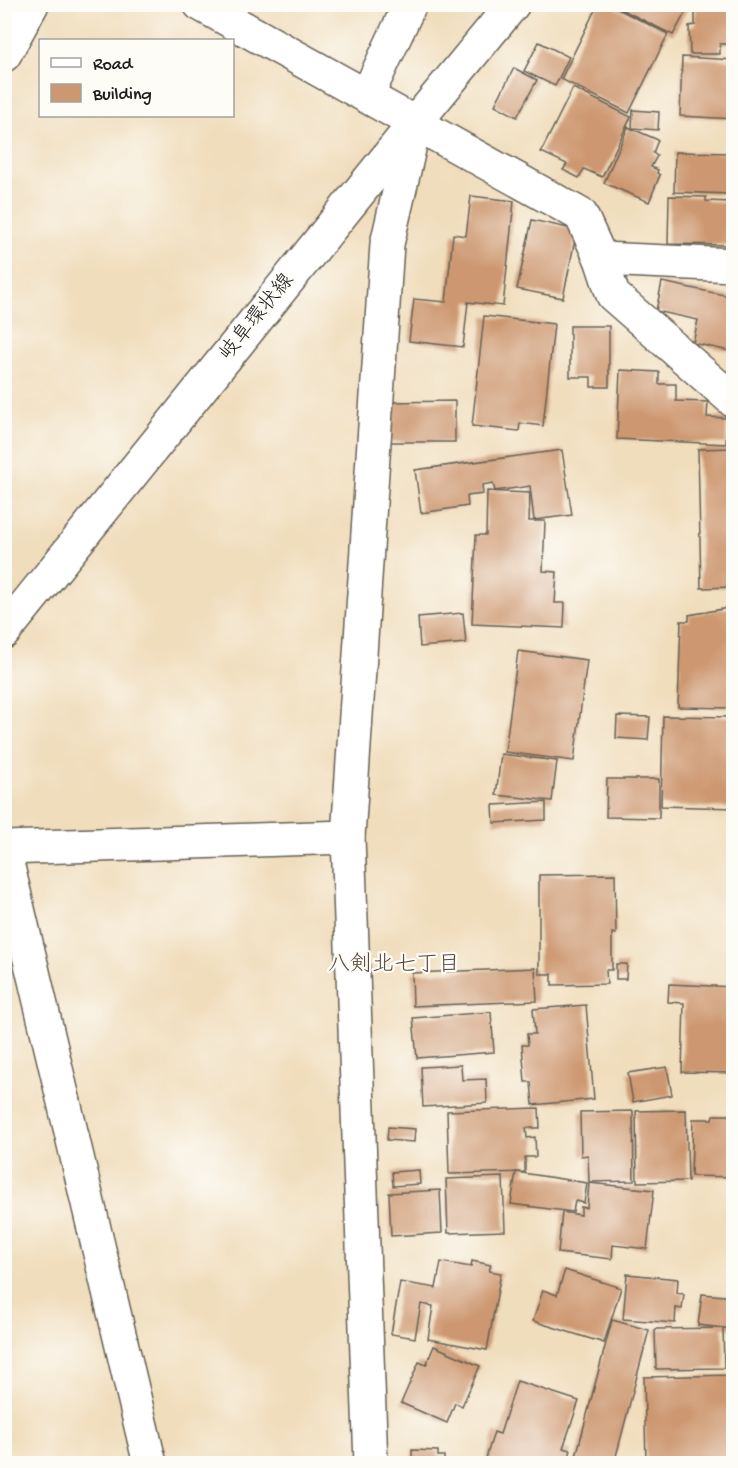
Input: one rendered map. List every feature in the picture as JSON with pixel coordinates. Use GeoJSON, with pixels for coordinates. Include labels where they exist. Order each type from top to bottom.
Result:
{"type":"FeatureCollection","features":[{"type":"Feature","properties":{"kind":"street"},"geometry":{"type":"LineString","coordinates":[[4,55],[32,4]]}},
{"type":"Feature","properties":{"kind":"street"},"geometry":{"type":"LineString","coordinates":[[200,4],[581,215],[601,259],[613,295],[734,401]]}},
{"type":"Feature","properties":{"kind":"street"},"geometry":{"type":"LineString","coordinates":[[367,96],[410,4]]}},
{"type":"Feature","properties":{"kind":"street","name":"岐阜環状線"},"geometry":{"type":"LineString","coordinates":[[4,632],[513,4]]}},
{"type":"Feature","properties":{"kind":"street"},"geometry":{"type":"LineString","coordinates":[[371,1464],[348,837],[387,244],[415,123]]}},
{"type":"Feature","properties":{"kind":"street"},"geometry":{"type":"LineString","coordinates":[[601,259],[734,265]]}},
{"type":"Feature","properties":{"kind":"street"},"geometry":{"type":"LineString","coordinates":[[150,1464],[4,849],[348,837]]}},
{"type":"Feature","properties":{"kind":"building"},"geometry":{"type":"Polygon","coordinates":[[[598,4],[608,4],[668,34],[629,113],[561,79],[598,4]]]}},
{"type":"Feature","properties":{"kind":"building"},"geometry":{"type":"Polygon","coordinates":[[[611,4],[690,4],[673,35],[611,4]]]}},
{"type":"Feature","properties":{"kind":"building"},"geometry":{"type":"Polygon","coordinates":[[[695,4],[734,4],[734,44],[720,44],[720,54],[690,54],[689,26],[695,25],[695,4]]]}},
{"type":"Feature","properties":{"kind":"building"},"geometry":{"type":"Polygon","coordinates":[[[539,42],[569,57],[555,86],[524,71],[539,42]]]}},
{"type":"Feature","properties":{"kind":"building"},"geometry":{"type":"Polygon","coordinates":[[[682,57],[734,60],[734,119],[680,116],[682,57]]]}},
{"type":"Feature","properties":{"kind":"building"},"geometry":{"type":"Polygon","coordinates":[[[514,68],[537,80],[517,117],[495,105],[514,68]]]}},
{"type":"Feature","properties":{"kind":"building"},"geometry":{"type":"Polygon","coordinates":[[[573,88],[631,117],[602,177],[584,169],[579,178],[563,170],[567,164],[541,152],[573,88]]]}},
{"type":"Feature","properties":{"kind":"building"},"geometry":{"type":"Polygon","coordinates":[[[633,110],[659,112],[658,130],[632,128],[633,110]]]}},
{"type":"Feature","properties":{"kind":"building"},"geometry":{"type":"Polygon","coordinates":[[[628,127],[658,140],[653,153],[657,156],[651,167],[658,170],[657,173],[660,175],[649,202],[604,183],[628,127]]]}},
{"type":"Feature","properties":{"kind":"building"},"geometry":{"type":"Polygon","coordinates":[[[675,152],[734,153],[730,194],[674,192],[675,152]]]}},
{"type":"Feature","properties":{"kind":"building"},"geometry":{"type":"Polygon","coordinates":[[[471,196],[514,201],[503,306],[468,302],[463,347],[409,341],[414,299],[446,302],[453,234],[466,236],[471,196]]]}},
{"type":"Feature","properties":{"kind":"building"},"geometry":{"type":"Polygon","coordinates":[[[669,196],[706,197],[706,201],[732,202],[731,245],[668,244],[669,196]]]}},
{"type":"Feature","properties":{"kind":"building"},"geometry":{"type":"Polygon","coordinates":[[[532,220],[577,230],[563,298],[517,289],[532,220]]]}},
{"type":"Feature","properties":{"kind":"building"},"geometry":{"type":"Polygon","coordinates":[[[662,282],[734,297],[734,352],[693,343],[698,320],[656,311],[662,282]]]}},
{"type":"Feature","properties":{"kind":"building"},"geometry":{"type":"Polygon","coordinates":[[[484,316],[554,324],[543,426],[520,423],[519,431],[472,426],[484,316]]]}},
{"type":"Feature","properties":{"kind":"building"},"geometry":{"type":"Polygon","coordinates":[[[570,326],[609,326],[609,387],[591,387],[591,377],[570,377],[570,326]]]}},
{"type":"Feature","properties":{"kind":"building"},"geometry":{"type":"Polygon","coordinates":[[[620,370],[659,372],[659,384],[676,384],[676,401],[708,402],[707,417],[727,418],[726,444],[617,439],[620,370]]]}},
{"type":"Feature","properties":{"kind":"building"},"geometry":{"type":"Polygon","coordinates":[[[455,401],[455,442],[391,442],[391,402],[455,401]]]}},
{"type":"Feature","properties":{"kind":"building"},"geometry":{"type":"Polygon","coordinates":[[[734,448],[734,587],[701,588],[698,449],[734,448]]]}},
{"type":"Feature","properties":{"kind":"building"},"geometry":{"type":"Polygon","coordinates":[[[562,450],[572,515],[534,520],[530,486],[495,491],[493,483],[482,485],[483,494],[467,496],[468,506],[421,513],[415,470],[562,450]]]}},
{"type":"Feature","properties":{"kind":"building"},"geometry":{"type":"Polygon","coordinates":[[[487,491],[530,493],[529,521],[545,521],[543,571],[557,572],[555,603],[565,603],[564,628],[472,624],[476,535],[486,535],[487,491]]]}},
{"type":"Feature","properties":{"kind":"building"},"geometry":{"type":"Polygon","coordinates":[[[734,607],[734,708],[678,707],[681,621],[689,621],[689,615],[734,607]]]}},
{"type":"Feature","properties":{"kind":"building"},"geometry":{"type":"Polygon","coordinates":[[[463,613],[466,643],[420,647],[418,617],[463,613]]]}},
{"type":"Feature","properties":{"kind":"building"},"geometry":{"type":"Polygon","coordinates":[[[518,651],[587,660],[574,761],[505,752],[518,651]]]}},
{"type":"Feature","properties":{"kind":"building"},"geometry":{"type":"Polygon","coordinates":[[[617,716],[650,717],[648,740],[616,738],[617,716]]]}},
{"type":"Feature","properties":{"kind":"building"},"geometry":{"type":"Polygon","coordinates":[[[663,716],[734,717],[734,808],[661,806],[663,716]]]}},
{"type":"Feature","properties":{"kind":"building"},"geometry":{"type":"Polygon","coordinates":[[[501,754],[557,761],[552,801],[496,795],[501,754]]]}},
{"type":"Feature","properties":{"kind":"building"},"geometry":{"type":"Polygon","coordinates":[[[607,779],[659,779],[659,818],[606,817],[607,779]]]}},
{"type":"Feature","properties":{"kind":"building"},"geometry":{"type":"Polygon","coordinates":[[[546,802],[546,820],[494,823],[493,805],[546,802]]]}},
{"type":"Feature","properties":{"kind":"building"},"geometry":{"type":"Polygon","coordinates":[[[615,874],[616,934],[612,933],[612,970],[606,970],[607,984],[552,985],[552,974],[539,974],[539,875],[615,874]]]}},
{"type":"Feature","properties":{"kind":"building"},"geometry":{"type":"Polygon","coordinates":[[[616,964],[627,964],[626,979],[616,979],[616,964]]]}},
{"type":"Feature","properties":{"kind":"building"},"geometry":{"type":"Polygon","coordinates":[[[535,968],[537,1001],[413,1006],[412,973],[535,968]]]}},
{"type":"Feature","properties":{"kind":"building"},"geometry":{"type":"Polygon","coordinates":[[[669,984],[734,987],[734,1073],[682,1072],[684,1003],[668,1002],[669,984]]]}},
{"type":"Feature","properties":{"kind":"building"},"geometry":{"type":"Polygon","coordinates":[[[586,1005],[594,1099],[533,1105],[531,1082],[525,1082],[522,1045],[528,1045],[527,1034],[535,1034],[533,1009],[586,1005]]]}},
{"type":"Feature","properties":{"kind":"building"},"geometry":{"type":"Polygon","coordinates":[[[491,1012],[494,1052],[417,1058],[413,1018],[491,1012]]]}},
{"type":"Feature","properties":{"kind":"building"},"geometry":{"type":"Polygon","coordinates":[[[461,1065],[462,1080],[486,1079],[487,1103],[423,1107],[421,1067],[461,1065]]]}},
{"type":"Feature","properties":{"kind":"building"},"geometry":{"type":"Polygon","coordinates":[[[667,1067],[672,1095],[633,1102],[628,1073],[667,1067]]]}},
{"type":"Feature","properties":{"kind":"building"},"geometry":{"type":"Polygon","coordinates":[[[539,1108],[540,1128],[526,1128],[527,1138],[535,1137],[536,1157],[525,1157],[525,1172],[449,1174],[447,1111],[539,1108]]]}},
{"type":"Feature","properties":{"kind":"building"},"geometry":{"type":"Polygon","coordinates":[[[686,1110],[688,1181],[637,1182],[636,1111],[686,1110]]]}},
{"type":"Feature","properties":{"kind":"building"},"geometry":{"type":"Polygon","coordinates":[[[633,1111],[634,1181],[589,1182],[588,1155],[581,1156],[580,1112],[633,1111]]]}},
{"type":"Feature","properties":{"kind":"building"},"geometry":{"type":"Polygon","coordinates":[[[713,1115],[734,1115],[734,1177],[691,1176],[693,1119],[712,1119],[713,1115]]]}},
{"type":"Feature","properties":{"kind":"building"},"geometry":{"type":"Polygon","coordinates":[[[388,1127],[415,1129],[414,1142],[387,1140],[388,1127]]]}},
{"type":"Feature","properties":{"kind":"building"},"geometry":{"type":"Polygon","coordinates":[[[419,1170],[420,1184],[393,1186],[392,1172],[419,1170]]]}},
{"type":"Feature","properties":{"kind":"building"},"geometry":{"type":"Polygon","coordinates":[[[516,1172],[587,1183],[584,1203],[575,1201],[573,1212],[511,1204],[516,1172]]]}},
{"type":"Feature","properties":{"kind":"building"},"geometry":{"type":"Polygon","coordinates":[[[503,1177],[505,1231],[448,1233],[446,1179],[503,1177]]]}},
{"type":"Feature","properties":{"kind":"building"},"geometry":{"type":"Polygon","coordinates":[[[589,1183],[654,1190],[647,1249],[613,1245],[612,1259],[558,1253],[562,1212],[581,1215],[581,1207],[587,1208],[589,1183]]]}},
{"type":"Feature","properties":{"kind":"building"},"geometry":{"type":"Polygon","coordinates":[[[440,1190],[442,1233],[391,1236],[389,1193],[440,1190]]]}},
{"type":"Feature","properties":{"kind":"building"},"geometry":{"type":"Polygon","coordinates":[[[472,1261],[491,1265],[489,1271],[501,1273],[487,1350],[428,1339],[433,1306],[421,1304],[415,1338],[391,1334],[400,1282],[436,1288],[441,1262],[471,1267],[472,1261]]]}},
{"type":"Feature","properties":{"kind":"building"},"geometry":{"type":"Polygon","coordinates":[[[565,1270],[621,1288],[604,1343],[533,1321],[543,1290],[557,1295],[565,1270]]]}},
{"type":"Feature","properties":{"kind":"building"},"geometry":{"type":"Polygon","coordinates":[[[627,1274],[678,1279],[677,1293],[684,1294],[682,1309],[676,1308],[675,1323],[623,1319],[627,1274]]]}},
{"type":"Feature","properties":{"kind":"building"},"geometry":{"type":"Polygon","coordinates":[[[702,1294],[734,1297],[733,1329],[698,1325],[702,1294]]]}},
{"type":"Feature","properties":{"kind":"building"},"geometry":{"type":"Polygon","coordinates":[[[612,1320],[649,1330],[614,1464],[574,1464],[612,1320]]]}},
{"type":"Feature","properties":{"kind":"building"},"geometry":{"type":"Polygon","coordinates":[[[723,1328],[724,1368],[656,1369],[655,1329],[723,1328]]]}},
{"type":"Feature","properties":{"kind":"building"},"geometry":{"type":"Polygon","coordinates":[[[434,1346],[480,1366],[462,1406],[455,1403],[447,1423],[401,1403],[419,1362],[426,1365],[434,1346]]]}},
{"type":"Feature","properties":{"kind":"building"},"geometry":{"type":"Polygon","coordinates":[[[734,1375],[734,1464],[646,1464],[644,1377],[734,1375]]]}},
{"type":"Feature","properties":{"kind":"building"},"geometry":{"type":"Polygon","coordinates":[[[517,1381],[579,1401],[563,1448],[571,1450],[567,1464],[494,1464],[495,1460],[486,1458],[494,1432],[500,1434],[517,1381]]]}},
{"type":"Feature","properties":{"kind":"building"},"geometry":{"type":"Polygon","coordinates":[[[412,1450],[438,1451],[438,1456],[444,1456],[444,1464],[412,1464],[412,1450]]]}},
{"type":"Feature","properties":{"kind":"district","name":"八剣北七丁目"},"geometry":{"type":"Point","coordinates":[394,966]}}]}
